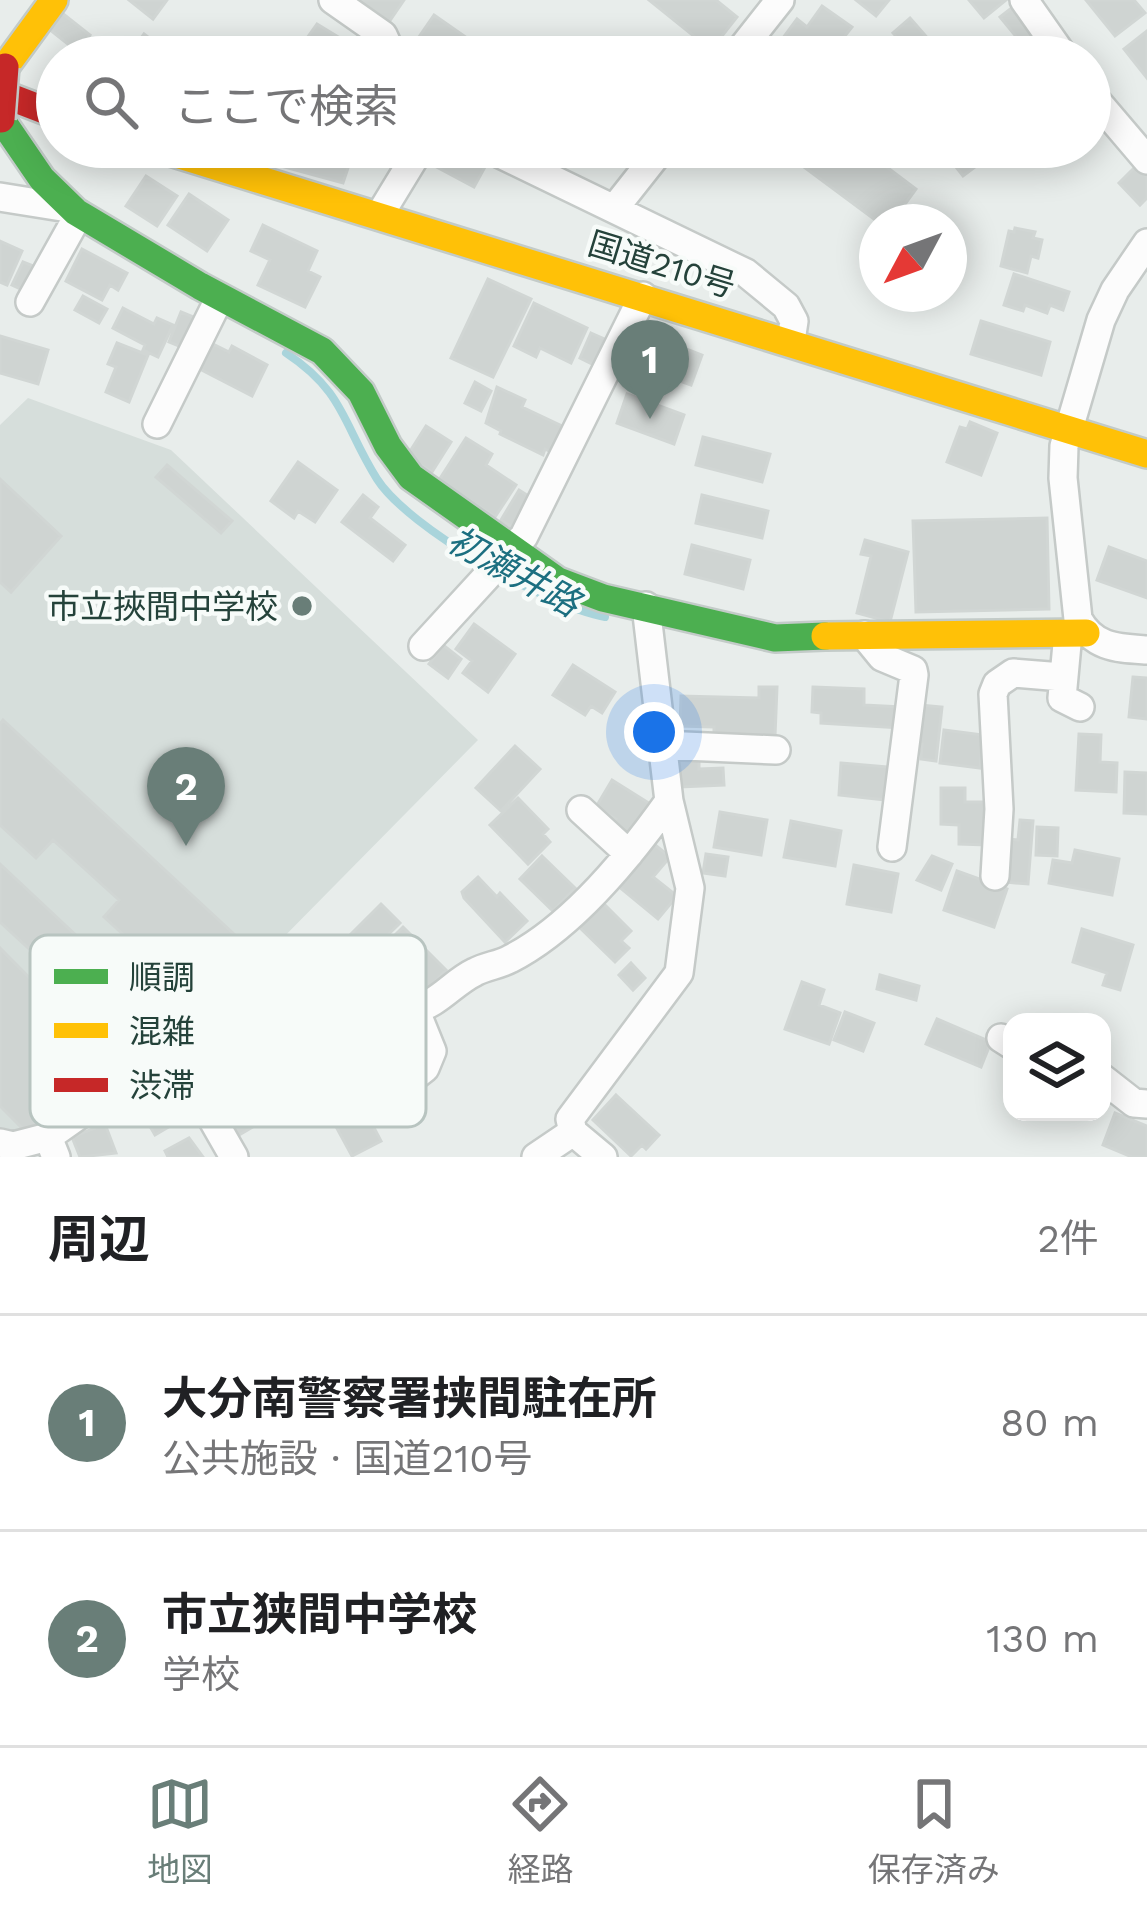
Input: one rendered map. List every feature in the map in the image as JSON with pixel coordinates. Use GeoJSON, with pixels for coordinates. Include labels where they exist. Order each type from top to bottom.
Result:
{"type":"FeatureCollection","features":[{"type":"Feature","properties":{"kind":"main road"},"geometry":{"type":"LineString","coordinates":[[54,0],[3,80],[1,119],[42,178],[76,212],[322,352],[361,392],[388,446],[411,477],[464,518],[575,588],[776,638],[1077,633]]}},
{"type":"Feature","properties":{"kind":"main road"},"geometry":{"type":"LineString","coordinates":[[3,80],[36,101]]}},
{"type":"Feature","properties":{"kind":"main road","name":"国道210号"},"geometry":{"type":"LineString","coordinates":[[222,168],[1147,454]]}},
{"type":"Feature","properties":{"kind":"street"},"geometry":{"type":"LineString","coordinates":[[334,0],[384,36]]}},
{"type":"Feature","properties":{"kind":"street"},"geometry":{"type":"LineString","coordinates":[[1024,0],[1049,36]]}},
{"type":"Feature","properties":{"kind":"street"},"geometry":{"type":"LineString","coordinates":[[748,36],[766,5]]}},
{"type":"Feature","properties":{"kind":"street"},"geometry":{"type":"LineString","coordinates":[[1111,118],[1147,160]]}},
{"type":"Feature","properties":{"kind":"street"},"geometry":{"type":"LineString","coordinates":[[379,216],[409,168]]}},
{"type":"Feature","properties":{"kind":"street"},"geometry":{"type":"LineString","coordinates":[[529,168],[756,280],[786,306],[794,321],[791,341]]}},
{"type":"Feature","properties":{"kind":"street"},"geometry":{"type":"LineString","coordinates":[[614,209],[646,168]]}},
{"type":"Feature","properties":{"kind":"street"},"geometry":{"type":"LineString","coordinates":[[0,197],[76,212],[30,302]]}},
{"type":"Feature","properties":{"kind":"street"},"geometry":{"type":"LineString","coordinates":[[1080,707],[1062,698],[1062,677],[1077,633],[1063,478],[1069,428],[1101,320],[1147,243]]}},
{"type":"Feature","properties":{"kind":"street"},"geometry":{"type":"LineString","coordinates":[[423,646],[530,526],[643,296]]}},
{"type":"Feature","properties":{"kind":"street"},"geometry":{"type":"LineString","coordinates":[[157,424],[220,297]]}},
{"type":"Feature","properties":{"kind":"street"},"geometry":{"type":"LineString","coordinates":[[603,1157],[573,1132],[570,1119],[679,973],[690,887],[670,802],[646,606]]}},
{"type":"Feature","properties":{"kind":"street"},"geometry":{"type":"LineString","coordinates":[[1077,633],[1108,646],[1147,650]]}},
{"type":"Feature","properties":{"kind":"street"},"geometry":{"type":"LineString","coordinates":[[864,635],[882,657],[913,670],[914,675],[892,847]]}},
{"type":"Feature","properties":{"kind":"street"},"geometry":{"type":"LineString","coordinates":[[995,876],[999,808],[993,694],[1013,673],[1062,677]]}},
{"type":"Feature","properties":{"kind":"street"},"geometry":{"type":"LineString","coordinates":[[662,745],[776,750]]}},
{"type":"Feature","properties":{"kind":"street"},"geometry":{"type":"LineString","coordinates":[[426,1006],[474,972],[526,950],[629,854],[670,802]]}},
{"type":"Feature","properties":{"kind":"street"},"geometry":{"type":"LineString","coordinates":[[581,810],[629,854]]}},
{"type":"Feature","properties":{"kind":"street"},"geometry":{"type":"LineString","coordinates":[[426,1036],[432,1051],[426,1066]]}},
{"type":"Feature","properties":{"kind":"street"},"geometry":{"type":"LineString","coordinates":[[1111,1085],[1133,1103],[1147,1104]]}},
{"type":"Feature","properties":{"kind":"street"},"geometry":{"type":"LineString","coordinates":[[0,1143],[52,1147],[75,1127]]}},
{"type":"Feature","properties":{"kind":"street"},"geometry":{"type":"LineString","coordinates":[[217,1127],[234,1157]]}},
{"type":"Feature","properties":{"kind":"street"},"geometry":{"type":"LineString","coordinates":[[536,1157],[573,1132]]}},
{"type":"Feature","properties":{"kind":"shaded area"},"geometry":{"type":"Polygon","coordinates":[[[28,398],[171,450],[478,740],[286,935],[30,935],[30,1127],[48,1127],[40,1134],[5,1137],[0,1131],[0,425],[28,398]]]}},
{"type":"Feature","properties":{"kind":"building"},"geometry":{"type":"Polygon","coordinates":[[[129,0],[167,0],[153,19],[129,0]]]}},
{"type":"Feature","properties":{"kind":"building"},"geometry":{"type":"Polygon","coordinates":[[[357,0],[404,0],[389,22],[357,0]]]}},
{"type":"Feature","properties":{"kind":"building"},"geometry":{"type":"Polygon","coordinates":[[[649,0],[716,0],[737,17],[722,36],[694,36],[649,0]]]}},
{"type":"Feature","properties":{"kind":"building"},"geometry":{"type":"Polygon","coordinates":[[[856,0],[889,0],[876,16],[856,0]]]}},
{"type":"Feature","properties":{"kind":"building"},"geometry":{"type":"Polygon","coordinates":[[[969,0],[1006,0],[984,18],[969,0]]]}},
{"type":"Feature","properties":{"kind":"building"},"geometry":{"type":"Polygon","coordinates":[[[1086,0],[1134,0],[1145,13],[1115,36],[1086,0]]]}},
{"type":"Feature","properties":{"kind":"building"},"geometry":{"type":"Polygon","coordinates":[[[822,6],[852,27],[845,36],[784,36],[797,19],[807,27],[822,6]]]}},
{"type":"Feature","properties":{"kind":"building"},"geometry":{"type":"Polygon","coordinates":[[[1014,6],[1036,35],[1016,36],[1000,17],[1014,6]]]}},
{"type":"Feature","properties":{"kind":"building"},"geometry":{"type":"Polygon","coordinates":[[[62,13],[90,35],[58,36],[49,29],[62,13]]]}},
{"type":"Feature","properties":{"kind":"building"},"geometry":{"type":"Polygon","coordinates":[[[434,15],[464,36],[420,36],[434,15]]]}},
{"type":"Feature","properties":{"kind":"building"},"geometry":{"type":"Polygon","coordinates":[[[910,18],[926,36],[896,36],[893,33],[910,18]]]}},
{"type":"Feature","properties":{"kind":"building"},"geometry":{"type":"Polygon","coordinates":[[[317,24],[337,36],[308,36],[317,24]]]}},
{"type":"Feature","properties":{"kind":"building"},"geometry":{"type":"Polygon","coordinates":[[[1147,31],[1147,78],[1124,49],[1147,31]]]}},
{"type":"Feature","properties":{"kind":"building"},"geometry":{"type":"Polygon","coordinates":[[[1136,166],[1147,177],[1147,198],[1140,205],[1119,183],[1136,166]]]}},
{"type":"Feature","properties":{"kind":"building"},"geometry":{"type":"Polygon","coordinates":[[[288,168],[348,168],[343,183],[288,168]]]}},
{"type":"Feature","properties":{"kind":"building"},"geometry":{"type":"Polygon","coordinates":[[[438,168],[484,168],[474,187],[438,168]]]}},
{"type":"Feature","properties":{"kind":"building"},"geometry":{"type":"Polygon","coordinates":[[[805,168],[888,168],[916,189],[905,204],[859,204],[859,208],[805,168]]]}},
{"type":"Feature","properties":{"kind":"building"},"geometry":{"type":"Polygon","coordinates":[[[146,176],[177,196],[157,226],[126,206],[146,176]]]}},
{"type":"Feature","properties":{"kind":"building"},"geometry":{"type":"Polygon","coordinates":[[[189,194],[228,220],[207,251],[168,225],[189,194]]]}},
{"type":"Feature","properties":{"kind":"building"},"geometry":{"type":"Polygon","coordinates":[[[263,225],[317,251],[308,271],[320,277],[305,307],[258,285],[270,260],[251,251],[263,225]]]}},
{"type":"Feature","properties":{"kind":"building"},"geometry":{"type":"Polygon","coordinates":[[[1009,231],[1035,232],[1033,238],[1042,240],[1038,258],[1031,256],[1027,273],[1001,266],[1009,231]]]}},
{"type":"Feature","properties":{"kind":"building"},"geometry":{"type":"Polygon","coordinates":[[[0,241],[22,251],[7,285],[0,282],[0,241]]]}},
{"type":"Feature","properties":{"kind":"building"},"geometry":{"type":"Polygon","coordinates":[[[82,249],[127,273],[118,290],[110,285],[102,300],[66,281],[82,249]]]}},
{"type":"Feature","properties":{"kind":"building"},"geometry":{"type":"Polygon","coordinates":[[[23,262],[36,267],[25,291],[12,285],[23,262]]]}},
{"type":"Feature","properties":{"kind":"building"},"geometry":{"type":"Polygon","coordinates":[[[1014,274],[1069,292],[1063,310],[1050,305],[1047,313],[1025,305],[1023,311],[1004,305],[1014,274]]]}},
{"type":"Feature","properties":{"kind":"building"},"geometry":{"type":"Polygon","coordinates":[[[488,279],[531,299],[493,377],[451,358],[488,279]]]}},
{"type":"Feature","properties":{"kind":"building"},"geometry":{"type":"Polygon","coordinates":[[[83,296],[107,309],[99,323],[75,310],[83,296]]]}},
{"type":"Feature","properties":{"kind":"building"},"geometry":{"type":"Polygon","coordinates":[[[534,303],[587,328],[571,363],[540,348],[536,357],[514,346],[534,303]]]}},
{"type":"Feature","properties":{"kind":"building"},"geometry":{"type":"Polygon","coordinates":[[[123,308],[154,324],[157,318],[173,325],[158,357],[113,328],[123,308]]]}},
{"type":"Feature","properties":{"kind":"building"},"geometry":{"type":"Polygon","coordinates":[[[181,312],[196,318],[184,348],[169,342],[181,312]]]}},
{"type":"Feature","properties":{"kind":"building"},"geometry":{"type":"Polygon","coordinates":[[[981,321],[1050,342],[1041,375],[971,354],[981,321]]]}},
{"type":"Feature","properties":{"kind":"building"},"geometry":{"type":"Polygon","coordinates":[[[591,333],[609,341],[598,367],[580,358],[591,333]]]}},
{"type":"Feature","properties":{"kind":"building"},"geometry":{"type":"Polygon","coordinates":[[[0,336],[48,350],[38,384],[0,373],[0,336]]]}},
{"type":"Feature","properties":{"kind":"building"},"geometry":{"type":"Polygon","coordinates":[[[658,338],[702,355],[691,385],[647,369],[658,338]]]}},
{"type":"Feature","properties":{"kind":"building"},"geometry":{"type":"Polygon","coordinates":[[[117,343],[148,355],[129,402],[106,392],[116,367],[108,364],[117,343]]]}},
{"type":"Feature","properties":{"kind":"building"},"geometry":{"type":"Polygon","coordinates":[[[211,343],[229,352],[232,346],[267,365],[252,396],[198,368],[211,343]]]}},
{"type":"Feature","properties":{"kind":"building"},"geometry":{"type":"Polygon","coordinates":[[[475,382],[491,391],[481,411],[465,403],[475,382]]]}},
{"type":"Feature","properties":{"kind":"building"},"geometry":{"type":"Polygon","coordinates":[[[497,387],[525,400],[522,407],[564,427],[551,452],[545,449],[543,455],[486,423],[497,387]]]}},
{"type":"Feature","properties":{"kind":"building"},"geometry":{"type":"Polygon","coordinates":[[[627,394],[684,415],[674,444],[617,423],[627,394]]]}},
{"type":"Feature","properties":{"kind":"building"},"geometry":{"type":"Polygon","coordinates":[[[970,422],[997,433],[981,475],[947,462],[960,427],[967,429],[970,422]]]}},
{"type":"Feature","properties":{"kind":"building"},"geometry":{"type":"Polygon","coordinates":[[[426,426],[451,442],[432,472],[407,456],[426,426]]]}},
{"type":"Feature","properties":{"kind":"building"},"geometry":{"type":"Polygon","coordinates":[[[703,437],[770,454],[762,482],[696,465],[703,437]]]}},
{"type":"Feature","properties":{"kind":"building"},"geometry":{"type":"Polygon","coordinates":[[[466,438],[492,454],[486,465],[516,485],[495,517],[439,480],[466,438]]]}},
{"type":"Feature","properties":{"kind":"building"},"geometry":{"type":"Polygon","coordinates":[[[298,462],[337,490],[315,522],[298,511],[294,518],[271,501],[298,462]]]}},
{"type":"Feature","properties":{"kind":"building"},"geometry":{"type":"Polygon","coordinates":[[[167,465],[232,521],[221,533],[156,477],[167,465]]]}},
{"type":"Feature","properties":{"kind":"building"},"geometry":{"type":"Polygon","coordinates":[[[0,479],[61,536],[11,592],[0,582],[0,479]]]}},
{"type":"Feature","properties":{"kind":"building"},"geometry":{"type":"Polygon","coordinates":[[[519,490],[530,497],[512,527],[501,520],[519,490]]]}},
{"type":"Feature","properties":{"kind":"building"},"geometry":{"type":"Polygon","coordinates":[[[363,495],[378,507],[370,518],[405,545],[393,561],[342,522],[363,495]]]}},
{"type":"Feature","properties":{"kind":"building"},"geometry":{"type":"Polygon","coordinates":[[[702,495],[768,511],[762,538],[696,523],[702,495]]]}},
{"type":"Feature","properties":{"kind":"building"},"geometry":{"type":"Polygon","coordinates":[[[1047,518],[1049,609],[916,612],[913,521],[1047,518]]]}},
{"type":"Feature","properties":{"kind":"building"},"geometry":{"type":"Polygon","coordinates":[[[865,540],[908,552],[890,622],[857,613],[871,556],[861,554],[865,540]]]}},
{"type":"Feature","properties":{"kind":"building"},"geometry":{"type":"Polygon","coordinates":[[[692,545],[750,560],[743,589],[685,574],[692,545]]]}},
{"type":"Feature","properties":{"kind":"building"},"geometry":{"type":"Polygon","coordinates":[[[1109,547],[1147,561],[1147,598],[1097,580],[1109,547]]]}},
{"type":"Feature","properties":{"kind":"building"},"geometry":{"type":"Polygon","coordinates":[[[474,624],[515,654],[488,692],[463,673],[472,661],[456,649],[474,624]]]}},
{"type":"Feature","properties":{"kind":"building"},"geometry":{"type":"Polygon","coordinates":[[[443,645],[461,659],[448,678],[429,664],[443,645]]]}},
{"type":"Feature","properties":{"kind":"building"},"geometry":{"type":"Polygon","coordinates":[[[573,665],[615,692],[602,713],[591,706],[585,715],[553,695],[573,665]]]}},
{"type":"Feature","properties":{"kind":"building"},"geometry":{"type":"Polygon","coordinates":[[[1133,677],[1147,678],[1147,719],[1129,717],[1133,677]]]}},
{"type":"Feature","properties":{"kind":"building"},"geometry":{"type":"Polygon","coordinates":[[[759,687],[777,687],[775,736],[714,734],[714,727],[680,726],[681,696],[759,698],[759,687]]]}},
{"type":"Feature","properties":{"kind":"building"},"geometry":{"type":"Polygon","coordinates":[[[813,687],[864,689],[864,705],[901,707],[900,728],[821,723],[821,713],[812,712],[813,687]]]}},
{"type":"Feature","properties":{"kind":"building"},"geometry":{"type":"Polygon","coordinates":[[[920,705],[942,707],[936,761],[921,759],[922,744],[916,743],[920,705]]]}},
{"type":"Feature","properties":{"kind":"building"},"geometry":{"type":"Polygon","coordinates":[[[3,720],[235,935],[124,935],[104,917],[119,900],[53,840],[36,858],[0,825],[3,720]]]}},
{"type":"Feature","properties":{"kind":"building"},"geometry":{"type":"Polygon","coordinates":[[[944,730],[983,735],[980,768],[940,763],[944,730]]]}},
{"type":"Feature","properties":{"kind":"building"},"geometry":{"type":"Polygon","coordinates":[[[1079,734],[1101,735],[1100,762],[1117,763],[1116,792],[1076,790],[1079,734]]]}},
{"type":"Feature","properties":{"kind":"building"},"geometry":{"type":"Polygon","coordinates":[[[515,746],[540,769],[501,811],[476,788],[515,746]]]}},
{"type":"Feature","properties":{"kind":"building"},"geometry":{"type":"Polygon","coordinates":[[[679,753],[699,753],[699,769],[723,768],[724,785],[680,787],[679,753]]]}},
{"type":"Feature","properties":{"kind":"building"},"geometry":{"type":"Polygon","coordinates":[[[841,763],[889,767],[886,800],[839,795],[841,763]]]}},
{"type":"Feature","properties":{"kind":"building"},"geometry":{"type":"Polygon","coordinates":[[[1125,772],[1147,773],[1147,814],[1124,813],[1125,772]]]}},
{"type":"Feature","properties":{"kind":"building"},"geometry":{"type":"Polygon","coordinates":[[[612,780],[655,807],[634,841],[611,826],[616,819],[596,807],[612,780]]]}},
{"type":"Feature","properties":{"kind":"building"},"geometry":{"type":"Polygon","coordinates":[[[941,788],[965,788],[965,802],[988,802],[987,845],[959,844],[959,825],[941,824],[941,788]]]}},
{"type":"Feature","properties":{"kind":"building"},"geometry":{"type":"Polygon","coordinates":[[[518,798],[548,829],[543,834],[550,842],[528,864],[490,825],[518,798]]]}},
{"type":"Feature","properties":{"kind":"building"},"geometry":{"type":"Polygon","coordinates":[[[720,812],[767,820],[761,855],[714,847],[720,812]]]}},
{"type":"Feature","properties":{"kind":"building"},"geometry":{"type":"Polygon","coordinates":[[[1020,820],[1033,821],[1028,884],[1004,882],[1008,839],[1018,840],[1020,820]]]}},
{"type":"Feature","properties":{"kind":"building"},"geometry":{"type":"Polygon","coordinates":[[[791,821],[841,831],[835,866],[784,857],[791,821]]]}},
{"type":"Feature","properties":{"kind":"building"},"geometry":{"type":"Polygon","coordinates":[[[1037,827],[1058,828],[1057,856],[1036,855],[1037,827]]]}},
{"type":"Feature","properties":{"kind":"building"},"geometry":{"type":"Polygon","coordinates":[[[649,840],[670,857],[653,877],[677,896],[658,919],[618,886],[649,840]]]}},
{"type":"Feature","properties":{"kind":"building"},"geometry":{"type":"Polygon","coordinates":[[[1075,850],[1119,859],[1112,895],[1049,883],[1053,860],[1072,863],[1075,850]]]}},
{"type":"Feature","properties":{"kind":"building"},"geometry":{"type":"Polygon","coordinates":[[[706,854],[728,857],[725,876],[703,873],[706,854]]]}},
{"type":"Feature","properties":{"kind":"building"},"geometry":{"type":"Polygon","coordinates":[[[542,856],[575,888],[553,911],[520,879],[542,856]]]}},
{"type":"Feature","properties":{"kind":"building"},"geometry":{"type":"Polygon","coordinates":[[[932,856],[952,864],[941,890],[917,880],[932,856]]]}},
{"type":"Feature","properties":{"kind":"building"},"geometry":{"type":"Polygon","coordinates":[[[0,864],[76,935],[30,935],[30,950],[0,922],[0,864]]]}},
{"type":"Feature","properties":{"kind":"building"},"geometry":{"type":"Polygon","coordinates":[[[854,865],[898,874],[891,912],[847,904],[854,865]]]}},
{"type":"Feature","properties":{"kind":"building"},"geometry":{"type":"Polygon","coordinates":[[[957,871],[1007,889],[994,927],[944,910],[957,871]]]}},
{"type":"Feature","properties":{"kind":"building"},"geometry":{"type":"Polygon","coordinates":[[[478,877],[527,921],[505,942],[464,898],[462,892],[478,877]]]}},
{"type":"Feature","properties":{"kind":"building"},"geometry":{"type":"Polygon","coordinates":[[[598,898],[631,931],[621,941],[629,948],[615,962],[574,922],[598,898]]]}},
{"type":"Feature","properties":{"kind":"building"},"geometry":{"type":"Polygon","coordinates":[[[381,904],[400,923],[388,935],[350,935],[381,904]]]}},
{"type":"Feature","properties":{"kind":"building"},"geometry":{"type":"Polygon","coordinates":[[[1082,929],[1133,945],[1120,990],[1103,985],[1107,973],[1073,962],[1082,929]]]}},
{"type":"Feature","properties":{"kind":"building"},"geometry":{"type":"Polygon","coordinates":[[[0,948],[30,978],[30,1127],[35,1127],[28,1134],[0,1106],[0,948]]]}},
{"type":"Feature","properties":{"kind":"building"},"geometry":{"type":"Polygon","coordinates":[[[426,950],[446,970],[426,991],[426,950]]]}},
{"type":"Feature","properties":{"kind":"building"},"geometry":{"type":"Polygon","coordinates":[[[631,963],[645,978],[633,990],[619,975],[631,963]]]}},
{"type":"Feature","properties":{"kind":"building"},"geometry":{"type":"Polygon","coordinates":[[[880,975],[919,986],[916,1000],[877,989],[880,975]]]}},
{"type":"Feature","properties":{"kind":"building"},"geometry":{"type":"Polygon","coordinates":[[[802,982],[824,990],[819,1005],[840,1013],[829,1044],[785,1029],[802,982]]]}},
{"type":"Feature","properties":{"kind":"building"},"geometry":{"type":"Polygon","coordinates":[[[845,1012],[874,1023],[863,1051],[834,1040],[845,1012]]]}},
{"type":"Feature","properties":{"kind":"building"},"geometry":{"type":"Polygon","coordinates":[[[937,1019],[991,1042],[981,1067],[926,1044],[937,1019]]]}},
{"type":"Feature","properties":{"kind":"building"},"geometry":{"type":"Polygon","coordinates":[[[616,1095],[659,1135],[631,1156],[593,1120],[616,1095]]]}},
{"type":"Feature","properties":{"kind":"building"},"geometry":{"type":"Polygon","coordinates":[[[1115,1113],[1147,1126],[1147,1157],[1132,1157],[1103,1145],[1115,1113]]]}},
{"type":"Feature","properties":{"kind":"building"},"geometry":{"type":"Polygon","coordinates":[[[106,1127],[116,1153],[80,1157],[72,1137],[106,1127]]]}},
{"type":"Feature","properties":{"kind":"building"},"geometry":{"type":"Polygon","coordinates":[[[228,1127],[253,1127],[234,1138],[228,1127]]]}},
{"type":"Feature","properties":{"kind":"building"},"geometry":{"type":"Polygon","coordinates":[[[336,1127],[374,1127],[381,1141],[352,1156],[336,1127]]]}},
{"type":"Feature","properties":{"kind":"building"},"geometry":{"type":"Polygon","coordinates":[[[189,1138],[203,1157],[168,1157],[165,1151],[189,1138]]]}},
{"type":"Feature","properties":{"kind":"waterway","name":"初瀬井路"},"geometry":{"type":"LineString","coordinates":[[286,353],[332,396],[377,479],[418,520],[516,582],[605,617]]}},
{"type":"Feature","properties":{"kind":"traffic: fast"},"geometry":{"type":"LineString","coordinates":[[1,119],[42,179],[76,212],[322,351],[361,392],[388,446],[411,477],[558,581],[603,598],[775,638],[825,636]]}},
{"type":"Feature","properties":{"kind":"traffic: slow"},"geometry":{"type":"LineString","coordinates":[[5,67],[54,0]]}},
{"type":"Feature","properties":{"kind":"traffic: slow"},"geometry":{"type":"LineString","coordinates":[[222,168],[1147,454]]}},
{"type":"Feature","properties":{"kind":"traffic: slow"},"geometry":{"type":"LineString","coordinates":[[825,636],[1086,633]]}},
{"type":"Feature","properties":{"kind":"traffic: jam"},"geometry":{"type":"LineString","coordinates":[[1,119],[5,67]]}},
{"type":"Feature","properties":{"kind":"traffic: jam"},"geometry":{"type":"LineString","coordinates":[[0,93],[36,107]]}},
{"type":"Feature","properties":{"kind":"place","name":"大分南警察署挟間駐在所"},"geometry":{"type":"Point","coordinates":[650,419]}},
{"type":"Feature","properties":{"kind":"place","name":"市立挾間中学校"},"geometry":{"type":"Point","coordinates":[302,606]}},
{"type":"Feature","properties":{"kind":"place","name":"市立狭間中学校"},"geometry":{"type":"Point","coordinates":[186,846]}}]}
